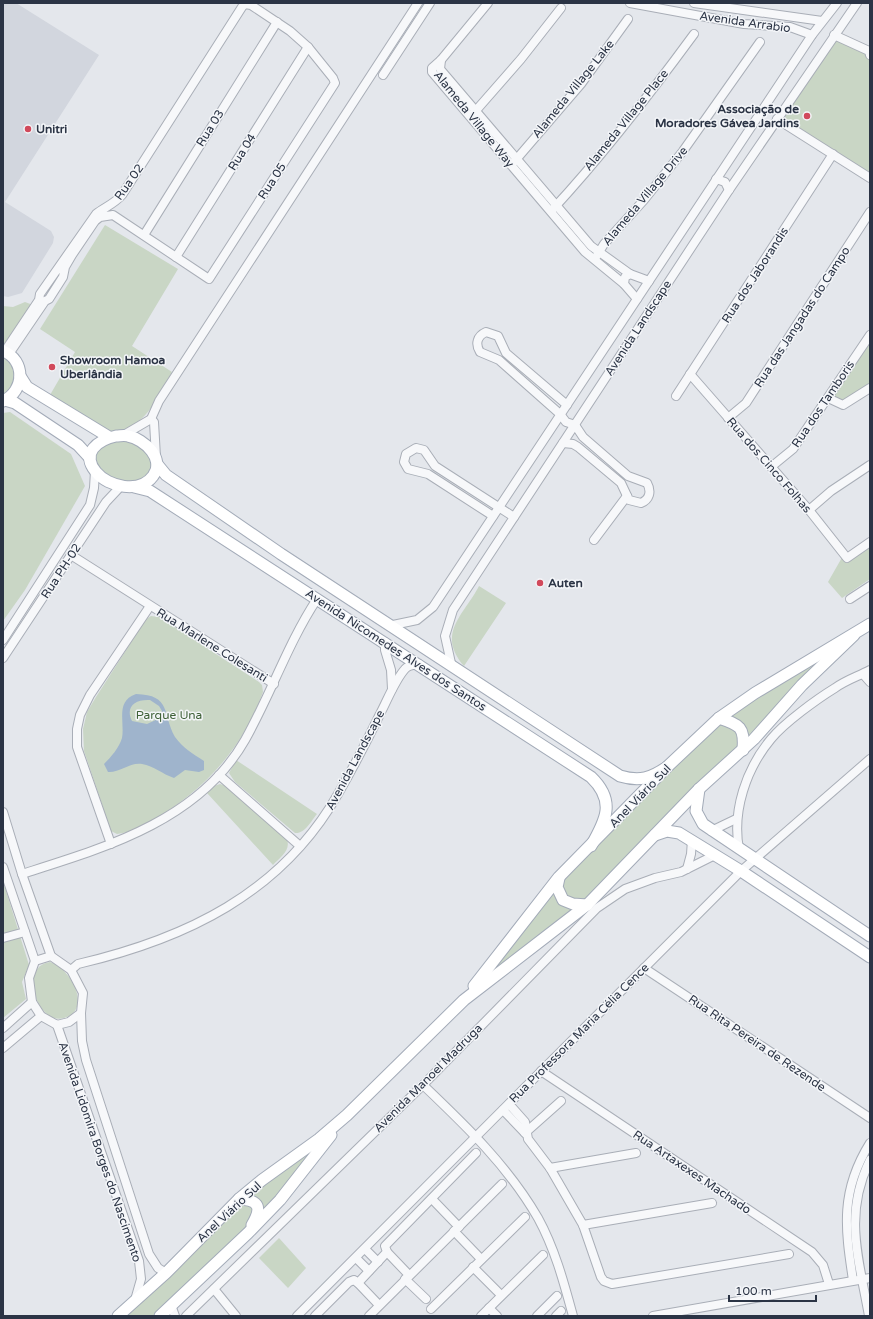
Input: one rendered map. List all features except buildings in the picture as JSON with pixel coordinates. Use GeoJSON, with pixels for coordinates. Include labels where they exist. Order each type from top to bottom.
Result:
{"type":"FeatureCollection","features":[{"type":"Feature","properties":{"kind":"main road"},"geometry":{"type":"LineString","coordinates":[[6,352],[18,364],[20,376],[27,387],[109,437]]}},
{"type":"Feature","properties":{"kind":"main road"},"geometry":{"type":"LineString","coordinates":[[4,400],[15,391],[20,376]]}},
{"type":"Feature","properties":{"kind":"main road"},"geometry":{"type":"LineString","coordinates":[[4,400],[15,403],[78,445],[90,458],[95,471],[109,483],[121,486],[134,486],[150,480],[154,476],[156,461],[149,448],[140,440],[128,436],[109,437],[98,442],[94,447],[90,458]]}},
{"type":"Feature","properties":{"kind":"main road","name":"Avenida Nicomedes Alves dos Santos"},"geometry":{"type":"LineString","coordinates":[[156,461],[166,475],[281,554],[393,625],[620,776],[641,780],[650,778],[667,767]]}},
{"type":"Feature","properties":{"kind":"main road","name":"Avenida Nicomedes Alves dos Santos"},"geometry":{"type":"LineString","coordinates":[[134,486],[150,491],[439,677],[596,782],[604,796],[606,815],[591,846]]}},
{"type":"Feature","properties":{"kind":"main road"},"geometry":{"type":"LineString","coordinates":[[270,569],[271,558],[281,554]]}},
{"type":"Feature","properties":{"kind":"main road","name":"Anel Viário Sul"},"geometry":{"type":"LineString","coordinates":[[464,1000],[559,877],[667,767],[719,718],[755,693],[854,635],[870,624]]}},
{"type":"Feature","properties":{"kind":"main road","name":"Anel Viário Sul"},"geometry":{"type":"LineString","coordinates":[[118,1316],[166,1274],[239,1199],[319,1139],[347,1115],[464,1000],[587,905],[651,836],[699,789],[743,750],[802,684],[854,635]]}},
{"type":"Feature","properties":{"kind":"main road"},"geometry":{"type":"LineString","coordinates":[[439,677],[449,671],[451,663]]}},
{"type":"Feature","properties":{"kind":"main road"},"geometry":{"type":"LineString","coordinates":[[719,718],[741,728],[744,738],[743,750]]}},
{"type":"Feature","properties":{"kind":"main road"},"geometry":{"type":"LineString","coordinates":[[699,789],[696,811],[703,824],[711,831],[870,936]]}},
{"type":"Feature","properties":{"kind":"main road"},"geometry":{"type":"LineString","coordinates":[[651,836],[667,831],[673,831],[692,840],[870,957]]}},
{"type":"Feature","properties":{"kind":"main road"},"geometry":{"type":"LineString","coordinates":[[559,877],[557,887],[563,900],[573,904],[587,905]]}},
{"type":"Feature","properties":{"kind":"main road","name":"Anel Viário Sul"},"geometry":{"type":"LineString","coordinates":[[160,1316],[248,1233],[280,1200],[347,1115]]}},
{"type":"Feature","properties":{"kind":"main road"},"geometry":{"type":"LineString","coordinates":[[239,1199],[248,1199],[255,1202],[258,1208],[258,1216],[248,1233]]}},
{"type":"Feature","properties":{"kind":"street"},"geometry":{"type":"LineString","coordinates":[[122,436],[151,419],[159,401],[418,3]]}},
{"type":"Feature","properties":{"kind":"street"},"geometry":{"type":"LineString","coordinates":[[383,75],[430,3]]}},
{"type":"Feature","properties":{"kind":"street","name":"Alameda Village Way"},"geometry":{"type":"LineString","coordinates":[[488,3],[441,60],[440,69],[473,114],[553,208],[637,299]]}},
{"type":"Feature","properties":{"kind":"street","name":"Avenida Arrabio"},"geometry":{"type":"LineString","coordinates":[[630,3],[731,22],[790,27],[812,35]]}},
{"type":"Feature","properties":{"kind":"street","name":"Avenida Arrabio"},"geometry":{"type":"LineString","coordinates":[[694,3],[736,6],[822,21]]}},
{"type":"Feature","properties":{"kind":"street","name":"Avenida Landscape"},"geometry":{"type":"LineString","coordinates":[[393,625],[417,620],[433,607],[812,35],[837,3]]}},
{"type":"Feature","properties":{"kind":"street","name":"Avenida Landscape"},"geometry":{"type":"LineString","coordinates":[[451,663],[445,636],[453,610],[729,190],[857,3]]}},
{"type":"Feature","properties":{"kind":"street","name":"Rua 02"},"geometry":{"type":"LineString","coordinates":[[108,213],[113,204],[122,195],[242,7],[246,4],[251,5],[277,22]]}},
{"type":"Feature","properties":{"kind":"street"},"geometry":{"type":"LineString","coordinates":[[731,22],[736,6]]}},
{"type":"Feature","properties":{"kind":"street"},"geometry":{"type":"LineString","coordinates":[[473,114],[522,59],[561,8]]}},
{"type":"Feature","properties":{"kind":"street","name":"Alameda Village Lake"},"geometry":{"type":"LineString","coordinates":[[514,162],[580,84],[628,19]]}},
{"type":"Feature","properties":{"kind":"street"},"geometry":{"type":"LineString","coordinates":[[277,22],[308,47]]}},
{"type":"Feature","properties":{"kind":"street","name":"Rua 03"},"geometry":{"type":"LineString","coordinates":[[144,235],[277,22]]}},
{"type":"Feature","properties":{"kind":"street","name":"Alameda Village Place"},"geometry":{"type":"LineString","coordinates":[[553,208],[608,146],[652,91],[694,34]]}},
{"type":"Feature","properties":{"kind":"street"},"geometry":{"type":"LineString","coordinates":[[834,35],[868,51],[870,55]]}},
{"type":"Feature","properties":{"kind":"street","name":"Alameda Village Drive"},"geometry":{"type":"LineString","coordinates":[[597,256],[604,244],[644,200],[683,151],[760,42]]}},
{"type":"Feature","properties":{"kind":"street","name":"Rua 05"},"geometry":{"type":"LineString","coordinates":[[176,257],[209,279],[335,83],[333,78],[308,47]]}},
{"type":"Feature","properties":{"kind":"street","name":"Rua 04"},"geometry":{"type":"LineString","coordinates":[[176,257],[308,47]]}},
{"type":"Feature","properties":{"kind":"street"},"geometry":{"type":"LineString","coordinates":[[777,119],[870,178]]}},
{"type":"Feature","properties":{"kind":"street","name":"Rua dos Jaborandis"},"geometry":{"type":"LineString","coordinates":[[676,396],[833,154]]}},
{"type":"Feature","properties":{"kind":"street"},"geometry":{"type":"LineString","coordinates":[[716,179],[725,182],[729,190]]}},
{"type":"Feature","properties":{"kind":"street","name":"Rua das Jangadas do Campo"},"geometry":{"type":"LineString","coordinates":[[728,418],[746,403],[870,212]]}},
{"type":"Feature","properties":{"kind":"street"},"geometry":{"type":"LineString","coordinates":[[6,352],[48,299],[63,277],[65,267],[95,221],[108,213],[176,257]]}},
{"type":"Feature","properties":{"kind":"street","name":"Alameda Village Way"},"geometry":{"type":"LineString","coordinates":[[597,256],[630,274],[649,281]]}},
{"type":"Feature","properties":{"kind":"street"},"geometry":{"type":"LineString","coordinates":[[624,284],[625,277],[630,274]]}},
{"type":"Feature","properties":{"kind":"street"},"geometry":{"type":"LineString","coordinates":[[563,443],[574,444],[621,483],[627,496],[632,502],[641,503],[650,495],[649,487],[644,481],[632,478],[603,455],[583,437],[575,425],[566,422],[560,414],[495,357],[487,356],[480,352],[477,345],[479,337],[486,332],[498,336],[506,353],[567,405]]}},
{"type":"Feature","properties":{"kind":"street","name":"Rua dos Tamboris"},"geometry":{"type":"LineString","coordinates":[[771,467],[793,449],[870,335]]}},
{"type":"Feature","properties":{"kind":"street","name":"Rua dos Cinco Folhas"},"geometry":{"type":"LineString","coordinates":[[690,374],[809,510],[847,558],[870,542]]}},
{"type":"Feature","properties":{"kind":"street"},"geometry":{"type":"LineString","coordinates":[[535,392],[542,384]]}},
{"type":"Feature","properties":{"kind":"street"},"geometry":{"type":"LineString","coordinates":[[828,398],[843,405],[870,388]]}},
{"type":"Feature","properties":{"kind":"street"},"geometry":{"type":"LineString","coordinates":[[151,419],[154,422],[156,461]]}},
{"type":"Feature","properties":{"kind":"street"},"geometry":{"type":"LineString","coordinates":[[493,516],[428,474],[408,469],[404,462],[406,454],[412,449],[420,448],[426,453],[434,466],[514,516]]}},
{"type":"Feature","properties":{"kind":"street"},"geometry":{"type":"LineString","coordinates":[[597,463],[603,455]]}},
{"type":"Feature","properties":{"kind":"street"},"geometry":{"type":"LineString","coordinates":[[809,510],[831,491],[870,465]]}},
{"type":"Feature","properties":{"kind":"street","name":"Rua PH-02"},"geometry":{"type":"LineString","coordinates":[[3,640],[90,504],[94,488],[95,471]]}},
{"type":"Feature","properties":{"kind":"street","name":"Rua PH-02"},"geometry":{"type":"LineString","coordinates":[[3,658],[106,502],[121,486]]}},
{"type":"Feature","properties":{"kind":"street"},"geometry":{"type":"LineString","coordinates":[[468,500],[473,490]]}},
{"type":"Feature","properties":{"kind":"street"},"geometry":{"type":"LineString","coordinates":[[594,540],[627,496]]}},
{"type":"Feature","properties":{"kind":"street","name":"Rua Marlene Colesanti"},"geometry":{"type":"LineString","coordinates":[[71,555],[274,684]]}},
{"type":"Feature","properties":{"kind":"street"},"geometry":{"type":"LineString","coordinates":[[850,599],[870,586]]}},
{"type":"Feature","properties":{"kind":"street"},"geometry":{"type":"LineString","coordinates":[[22,874],[111,844],[150,826],[175,812],[219,775],[244,742],[317,599]]}},
{"type":"Feature","properties":{"kind":"street"},"geometry":{"type":"LineString","coordinates":[[111,844],[77,747],[77,729],[80,716],[90,695],[150,606]]}},
{"type":"Feature","properties":{"kind":"street"},"geometry":{"type":"LineString","coordinates":[[385,642],[385,650],[390,663],[392,689]]}},
{"type":"Feature","properties":{"kind":"street","name":"Avenida Landscape"},"geometry":{"type":"LineString","coordinates":[[71,970],[78,964],[159,941],[208,919],[250,892],[274,872],[300,846],[321,821],[338,795],[392,689],[405,669],[419,664]]}},
{"type":"Feature","properties":{"kind":"street"},"geometry":{"type":"LineString","coordinates":[[739,849],[736,819],[745,784],[760,753],[771,738],[835,688],[866,672],[870,682]]}},
{"type":"Feature","properties":{"kind":"street","name":"Rua Professora Maria Célia Cence"},"geometry":{"type":"LineString","coordinates":[[297,1316],[741,871],[870,759]]}},
{"type":"Feature","properties":{"kind":"street"},"geometry":{"type":"LineString","coordinates":[[219,775],[300,846]]}},
{"type":"Feature","properties":{"kind":"street"},"geometry":{"type":"LineString","coordinates":[[3,812],[22,874],[51,956],[71,970],[83,993],[81,1013],[69,1022],[57,1025],[41,1016],[32,1002],[29,978],[35,961],[3,867]]}},
{"type":"Feature","properties":{"kind":"street"},"geometry":{"type":"LineString","coordinates":[[711,831],[736,819]]}},
{"type":"Feature","properties":{"kind":"street"},"geometry":{"type":"LineString","coordinates":[[687,869],[691,854],[692,840]]}},
{"type":"Feature","properties":{"kind":"street","name":"Avenida Manoel Madruga"},"geometry":{"type":"LineString","coordinates":[[186,1316],[423,1085],[597,908],[625,889],[645,881],[673,875],[715,855]]}},
{"type":"Feature","properties":{"kind":"street"},"geometry":{"type":"LineString","coordinates":[[3,938],[25,932]]}},
{"type":"Feature","properties":{"kind":"street"},"geometry":{"type":"LineString","coordinates":[[35,961],[51,956]]}},
{"type":"Feature","properties":{"kind":"street","name":"Rua Rita Pereira de Rezende"},"geometry":{"type":"LineString","coordinates":[[644,968],[870,1118]]}},
{"type":"Feature","properties":{"kind":"street"},"geometry":{"type":"LineString","coordinates":[[3,1028],[32,1002]]}},
{"type":"Feature","properties":{"kind":"street","name":"Avenida Lidomira Borges do Nascimento"},"geometry":{"type":"LineString","coordinates":[[81,1013],[82,1041],[86,1060],[144,1239],[153,1261],[166,1274]]}},
{"type":"Feature","properties":{"kind":"street"},"geometry":{"type":"LineString","coordinates":[[3,1048],[41,1016]]}},
{"type":"Feature","properties":{"kind":"street","name":"Avenida Lidomira Borges do Nascimento"},"geometry":{"type":"LineString","coordinates":[[57,1025],[139,1261],[141,1279],[134,1302]]}},
{"type":"Feature","properties":{"kind":"street","name":"Rua Artaxexes Machado"},"geometry":{"type":"LineString","coordinates":[[541,1071],[812,1252],[823,1264],[829,1284]]}},
{"type":"Feature","properties":{"kind":"street"},"geometry":{"type":"LineString","coordinates":[[423,1085],[477,1137],[513,1180],[538,1219],[557,1262],[573,1316]]}},
{"type":"Feature","properties":{"kind":"street"},"geometry":{"type":"LineString","coordinates":[[525,1133],[561,1101]]}},
{"type":"Feature","properties":{"kind":"street"},"geometry":{"type":"LineString","coordinates":[[509,1104],[525,1122],[525,1133]]}},
{"type":"Feature","properties":{"kind":"street"},"geometry":{"type":"LineString","coordinates":[[503,1110],[525,1133],[550,1168],[583,1225],[602,1277],[607,1284],[789,1254]]}},
{"type":"Feature","properties":{"kind":"street"},"geometry":{"type":"LineString","coordinates":[[853,1280],[847,1239],[846,1212],[850,1187],[857,1167],[870,1143]]}},
{"type":"Feature","properties":{"kind":"street"},"geometry":{"type":"LineString","coordinates":[[426,1299],[387,1252],[385,1246],[476,1153]]}},
{"type":"Feature","properties":{"kind":"street"},"geometry":{"type":"LineString","coordinates":[[550,1168],[636,1153]]}},
{"type":"Feature","properties":{"kind":"street"},"geometry":{"type":"LineString","coordinates":[[869,1316],[866,1278],[855,1238],[855,1214],[860,1183],[870,1160]]}},
{"type":"Feature","properties":{"kind":"street"},"geometry":{"type":"LineString","coordinates":[[369,1316],[502,1184]]}},
{"type":"Feature","properties":{"kind":"street"},"geometry":{"type":"LineString","coordinates":[[432,1199],[481,1258]]}},
{"type":"Feature","properties":{"kind":"street"},"geometry":{"type":"LineString","coordinates":[[583,1225],[712,1203]]}},
{"type":"Feature","properties":{"kind":"street"},"geometry":{"type":"LineString","coordinates":[[431,1309],[481,1258],[525,1217]]}},
{"type":"Feature","properties":{"kind":"street"},"geometry":{"type":"LineString","coordinates":[[365,1249],[378,1262]]}},
{"type":"Feature","properties":{"kind":"street"},"geometry":{"type":"LineString","coordinates":[[358,1283],[387,1252]]}},
{"type":"Feature","properties":{"kind":"street"},"geometry":{"type":"LineString","coordinates":[[481,1316],[543,1255]]}},
{"type":"Feature","properties":{"kind":"street"},"geometry":{"type":"LineString","coordinates":[[356,1258],[369,1271]]}},
{"type":"Feature","properties":{"kind":"street"},"geometry":{"type":"LineString","coordinates":[[473,1267],[501,1295]]}},
{"type":"Feature","properties":{"kind":"street"},"geometry":{"type":"LineString","coordinates":[[653,1316],[866,1278]]}},
{"type":"Feature","properties":{"kind":"street"},"geometry":{"type":"LineString","coordinates":[[315,1316],[349,1282],[354,1280],[379,1305]]}},
{"type":"Feature","properties":{"kind":"street"},"geometry":{"type":"LineString","coordinates":[[214,1289],[236,1316]]}},
{"type":"Feature","properties":{"kind":"street"},"geometry":{"type":"LineString","coordinates":[[537,1316],[557,1296]]}},
{"type":"Feature","properties":{"kind":"street"},"geometry":{"type":"LineString","coordinates":[[171,1305],[175,1316]]}},
{"type":"Feature","properties":{"kind":"street"},"geometry":{"type":"LineString","coordinates":[[490,1308],[497,1316]]}},
{"type":"Feature","properties":{"kind":"shaded area","name":"Unitri"},"geometry":{"type":"Polygon","coordinates":[[[3,3],[16,3],[99,55],[5,202],[51,231],[54,237],[53,243],[22,293],[8,297],[3,296],[3,3]]]}},
{"type":"Feature","properties":{"kind":"green space"},"geometry":{"type":"Polygon","coordinates":[[[834,35],[870,55],[870,178],[777,119],[834,35]]]}},
{"type":"Feature","properties":{"kind":"green space"},"geometry":{"type":"Polygon","coordinates":[[[105,225],[178,269],[132,346],[172,372],[148,412],[140,420],[121,431],[108,434],[50,395],[75,352],[40,329],[105,225]]]}},
{"type":"Feature","properties":{"kind":"green space"},"geometry":{"type":"Polygon","coordinates":[[[25,302],[33,305],[5,346],[3,346],[3,306],[13,307],[25,302]]]}},
{"type":"Feature","properties":{"kind":"green space"},"geometry":{"type":"Polygon","coordinates":[[[870,335],[870,388],[843,405],[828,398],[870,335]]]}},
{"type":"Feature","properties":{"kind":"green space"},"geometry":{"type":"Polygon","coordinates":[[[3,355],[9,360],[15,370],[15,381],[3,396],[3,355]]]}},
{"type":"Feature","properties":{"kind":"green space"},"geometry":{"type":"Polygon","coordinates":[[[10,412],[71,454],[85,486],[25,590],[3,621],[3,413],[10,412]]]}},
{"type":"Feature","properties":{"kind":"green space"},"geometry":{"type":"Polygon","coordinates":[[[127,440],[146,450],[153,464],[147,477],[131,482],[118,481],[107,475],[95,464],[95,454],[105,443],[127,440]]]}},
{"type":"Feature","properties":{"kind":"green space"},"geometry":{"type":"Polygon","coordinates":[[[870,547],[870,579],[842,598],[828,582],[844,554],[855,557],[870,547]]]}},
{"type":"Feature","properties":{"kind":"green space"},"geometry":{"type":"Polygon","coordinates":[[[479,586],[506,603],[464,666],[456,654],[452,644],[452,634],[460,615],[479,586]]]}},
{"type":"Feature","properties":{"kind":"green space","name":"Parque Una"},"geometry":{"type":"Polygon","coordinates":[[[151,616],[159,617],[259,682],[262,685],[263,692],[255,712],[233,750],[204,782],[170,810],[131,831],[117,834],[111,831],[84,751],[83,729],[87,712],[96,697],[146,619],[151,616]]]}},
{"type":"Feature","properties":{"kind":"green space"},"geometry":{"type":"Polygon","coordinates":[[[854,635],[587,905],[464,1000],[559,877],[719,718],[854,635]]]}},
{"type":"Feature","properties":{"kind":"green space"},"geometry":{"type":"Polygon","coordinates":[[[236,760],[317,814],[308,826],[299,833],[295,833],[235,782],[229,773],[236,760]]]}},
{"type":"Feature","properties":{"kind":"green space"},"geometry":{"type":"Polygon","coordinates":[[[220,784],[226,786],[287,839],[288,843],[286,850],[273,865],[207,793],[214,786],[220,784]]]}},
{"type":"Feature","properties":{"kind":"green space"},"geometry":{"type":"Polygon","coordinates":[[[3,881],[29,965],[22,982],[26,999],[3,1018],[3,881]]]}},
{"type":"Feature","properties":{"kind":"green space"},"geometry":{"type":"Polygon","coordinates":[[[50,962],[65,972],[76,989],[78,998],[77,1007],[73,1014],[64,1018],[54,1018],[46,1013],[39,1005],[35,994],[33,984],[35,974],[40,966],[50,962]]]}},
{"type":"Feature","properties":{"kind":"green space"},"geometry":{"type":"Polygon","coordinates":[[[319,1139],[280,1200],[160,1316],[118,1316],[239,1199],[319,1139]]]}},
{"type":"Feature","properties":{"kind":"green space"},"geometry":{"type":"Polygon","coordinates":[[[279,1238],[306,1268],[288,1288],[259,1258],[279,1238]]]}},
{"type":"Feature","properties":{"kind":"water"},"geometry":{"type":"Polygon","coordinates":[[[136,694],[147,695],[161,702],[175,737],[184,747],[204,761],[204,770],[199,772],[185,770],[174,778],[150,766],[138,764],[108,772],[104,764],[121,742],[123,732],[123,707],[129,697],[136,694]],[[150,700],[136,703],[131,708],[130,712],[132,721],[147,724],[160,718],[162,711],[159,706],[150,700]]]}},
{"type":"Feature","properties":{"kind":"place","name":"Associação de Moradores Gávea Jardins"},"geometry":{"type":"Point","coordinates":[807,116]}},
{"type":"Feature","properties":{"kind":"place","name":"Unitri"},"geometry":{"type":"Point","coordinates":[28,129]}},
{"type":"Feature","properties":{"kind":"place","name":"Showroom Hamoa Uberlândia"},"geometry":{"type":"Point","coordinates":[52,367]}},
{"type":"Feature","properties":{"kind":"place","name":"Auten"},"geometry":{"type":"Point","coordinates":[540,583]}}]}
